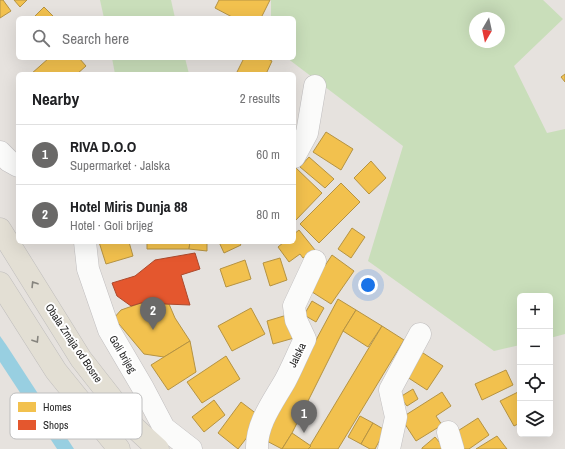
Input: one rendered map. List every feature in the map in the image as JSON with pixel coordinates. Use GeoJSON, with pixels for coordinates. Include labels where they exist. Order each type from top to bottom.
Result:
{"type":"FeatureCollection","features":[{"type":"Feature","properties":{"kind":"main road","name":"Obala Zmaja od Bosne"},"geometry":{"type":"LineString","coordinates":[[0,229],[82,359],[108,393]]}},
{"type":"Feature","properties":{"kind":"main road"},"geometry":{"type":"LineString","coordinates":[[0,283],[56,371],[74,393]]}},
{"type":"Feature","properties":{"kind":"main road","name":"Obala Zmaja od Bosne"},"geometry":{"type":"LineString","coordinates":[[142,434],[158,449]]}},
{"type":"Feature","properties":{"kind":"main road"},"geometry":{"type":"LineString","coordinates":[[111,439],[119,449]]}},
{"type":"Feature","properties":{"kind":"street"},"geometry":{"type":"LineString","coordinates":[[296,153],[307,133],[315,86]]}},
{"type":"Feature","properties":{"kind":"street"},"geometry":{"type":"LineString","coordinates":[[0,152],[9,161],[16,165]]}},
{"type":"Feature","properties":{"kind":"street","name":"Goli brijeg"},"geometry":{"type":"LineString","coordinates":[[85,244],[88,269],[109,330],[143,388],[164,428],[191,449]]}},
{"type":"Feature","properties":{"kind":"street","name":"Jalska"},"geometry":{"type":"LineString","coordinates":[[257,449],[257,442],[263,419],[286,380],[305,339],[296,320],[294,306],[315,261]]}},
{"type":"Feature","properties":{"kind":"street"},"geometry":{"type":"LineString","coordinates":[[389,449],[396,417],[390,390],[420,334]]}},
{"type":"Feature","properties":{"kind":"green space"},"geometry":{"type":"Polygon","coordinates":[[[100,0],[171,0],[175,16],[104,16],[100,0]]]}},
{"type":"Feature","properties":{"kind":"green space"},"geometry":{"type":"Polygon","coordinates":[[[271,0],[543,0],[563,19],[514,66],[547,133],[565,129],[565,334],[553,337],[553,293],[517,293],[517,346],[494,351],[368,261],[403,146],[290,60],[296,60],[296,16],[271,16],[271,0]]]}},
{"type":"Feature","properties":{"kind":"green space"},"geometry":{"type":"Polygon","coordinates":[[[112,60],[186,60],[188,72],[115,72],[112,60]]]}},
{"type":"Feature","properties":{"kind":"water"},"geometry":{"type":"Polygon","coordinates":[[[0,336],[38,393],[20,393],[0,362],[0,336]]]}},
{"type":"Feature","properties":{"kind":"water"},"geometry":{"type":"Polygon","coordinates":[[[50,439],[67,439],[74,449],[57,449],[50,439]]]}},
{"type":"Feature","properties":{"kind":"building: Homes"},"geometry":{"type":"Polygon","coordinates":[[[0,0],[3,0],[11,11],[0,18],[0,0]]]}},
{"type":"Feature","properties":{"kind":"building: Homes"},"geometry":{"type":"Polygon","coordinates":[[[14,0],[27,0],[20,7],[14,0]]]}},
{"type":"Feature","properties":{"kind":"building: Homes"},"geometry":{"type":"Polygon","coordinates":[[[219,0],[270,0],[262,16],[230,16],[215,8],[219,0]]]}},
{"type":"Feature","properties":{"kind":"building: Homes"},"geometry":{"type":"Polygon","coordinates":[[[44,7],[53,16],[35,16],[44,7]]]}},
{"type":"Feature","properties":{"kind":"building: Homes"},"geometry":{"type":"Polygon","coordinates":[[[47,60],[81,60],[86,66],[79,72],[33,72],[47,60]]]}},
{"type":"Feature","properties":{"kind":"building: Homes"},"geometry":{"type":"Polygon","coordinates":[[[243,60],[272,61],[267,72],[237,72],[243,60]]]}},
{"type":"Feature","properties":{"kind":"building: Homes"},"geometry":{"type":"Polygon","coordinates":[[[565,74],[565,82],[561,77],[565,74]]]}},
{"type":"Feature","properties":{"kind":"building: Homes"},"geometry":{"type":"Polygon","coordinates":[[[326,132],[353,149],[341,170],[313,152],[326,132]]]}},
{"type":"Feature","properties":{"kind":"building: Homes"},"geometry":{"type":"Polygon","coordinates":[[[309,157],[334,179],[325,188],[300,167],[309,157]]]}},
{"type":"Feature","properties":{"kind":"building: Homes"},"geometry":{"type":"Polygon","coordinates":[[[371,161],[386,178],[369,194],[354,178],[371,161]]]}},
{"type":"Feature","properties":{"kind":"building: Homes"},"geometry":{"type":"Polygon","coordinates":[[[296,168],[322,193],[296,220],[296,168]]]}},
{"type":"Feature","properties":{"kind":"building: Homes"},"geometry":{"type":"Polygon","coordinates":[[[341,183],[360,202],[319,243],[300,224],[341,183]]]}},
{"type":"Feature","properties":{"kind":"building: Homes"},"geometry":{"type":"Polygon","coordinates":[[[352,228],[365,237],[351,258],[338,249],[352,228]]]}},
{"type":"Feature","properties":{"kind":"building: Homes"},"geometry":{"type":"Polygon","coordinates":[[[299,230],[315,250],[303,258],[300,254],[289,262],[278,247],[282,244],[296,244],[296,232],[299,230]]]}},
{"type":"Feature","properties":{"kind":"building: Homes"},"geometry":{"type":"Polygon","coordinates":[[[100,244],[130,244],[133,256],[106,264],[100,244]]]}},
{"type":"Feature","properties":{"kind":"building: Homes"},"geometry":{"type":"Polygon","coordinates":[[[147,244],[190,244],[189,249],[147,249],[147,244]]]}},
{"type":"Feature","properties":{"kind":"building: Homes"},"geometry":{"type":"Polygon","coordinates":[[[190,244],[207,244],[207,251],[189,249],[190,244]]]}},
{"type":"Feature","properties":{"kind":"building: Homes"},"geometry":{"type":"Polygon","coordinates":[[[220,244],[241,245],[224,253],[220,244]]]}},
{"type":"Feature","properties":{"kind":"building: Homes"},"geometry":{"type":"Polygon","coordinates":[[[332,255],[354,271],[331,304],[309,290],[332,255]]]}},
{"type":"Feature","properties":{"kind":"building: Homes"},"geometry":{"type":"Polygon","coordinates":[[[280,258],[287,280],[270,286],[263,263],[280,258]]]}},
{"type":"Feature","properties":{"kind":"building: Homes"},"geometry":{"type":"Polygon","coordinates":[[[245,260],[251,279],[226,287],[220,269],[245,260]]]}},
{"type":"Feature","properties":{"kind":"building: Homes"},"geometry":{"type":"Polygon","coordinates":[[[338,299],[356,310],[343,331],[292,433],[282,449],[263,439],[338,299]]]}},
{"type":"Feature","properties":{"kind":"building: Homes"},"geometry":{"type":"Polygon","coordinates":[[[312,301],[324,308],[316,322],[304,315],[312,301]]]}},
{"type":"Feature","properties":{"kind":"building: Homes"},"geometry":{"type":"Polygon","coordinates":[[[152,302],[169,304],[175,318],[190,341],[164,357],[144,354],[114,318],[121,310],[141,303],[152,302]]]}},
{"type":"Feature","properties":{"kind":"building: Homes"},"geometry":{"type":"Polygon","coordinates":[[[251,308],[265,334],[232,351],[218,326],[251,308]]]}},
{"type":"Feature","properties":{"kind":"building: Homes"},"geometry":{"type":"Polygon","coordinates":[[[356,310],[382,326],[368,347],[343,331],[356,310]]]}},
{"type":"Feature","properties":{"kind":"building: Homes"},"geometry":{"type":"Polygon","coordinates":[[[287,315],[294,338],[273,344],[267,321],[287,315]]]}},
{"type":"Feature","properties":{"kind":"building: Homes"},"geometry":{"type":"Polygon","coordinates":[[[382,326],[404,340],[338,449],[308,449],[382,326]]]}},
{"type":"Feature","properties":{"kind":"building: Homes"},"geometry":{"type":"Polygon","coordinates":[[[190,341],[196,372],[168,390],[151,365],[190,341]]]}},
{"type":"Feature","properties":{"kind":"building: Homes"},"geometry":{"type":"Polygon","coordinates":[[[420,351],[443,366],[427,390],[404,375],[420,351]]]}},
{"type":"Feature","properties":{"kind":"building: Homes"},"geometry":{"type":"Polygon","coordinates":[[[226,356],[240,379],[202,403],[187,382],[226,356]]]}},
{"type":"Feature","properties":{"kind":"building: Homes"},"geometry":{"type":"Polygon","coordinates":[[[506,370],[513,385],[482,400],[475,384],[506,370]]]}},
{"type":"Feature","properties":{"kind":"building: Homes"},"geometry":{"type":"Polygon","coordinates":[[[413,389],[418,399],[407,406],[400,397],[413,389]]]}},
{"type":"Feature","properties":{"kind":"building: Homes"},"geometry":{"type":"Polygon","coordinates":[[[442,392],[451,406],[436,416],[442,425],[416,441],[401,418],[442,392]]]}},
{"type":"Feature","properties":{"kind":"building: Homes"},"geometry":{"type":"Polygon","coordinates":[[[517,392],[517,424],[514,426],[500,401],[517,392]]]}},
{"type":"Feature","properties":{"kind":"building: Homes"},"geometry":{"type":"Polygon","coordinates":[[[214,400],[225,415],[204,432],[192,417],[214,400]]]}},
{"type":"Feature","properties":{"kind":"building: Homes"},"geometry":{"type":"Polygon","coordinates":[[[241,402],[262,418],[238,449],[218,433],[241,402]]]}},
{"type":"Feature","properties":{"kind":"building: Homes"},"geometry":{"type":"Polygon","coordinates":[[[360,416],[373,423],[361,444],[348,437],[360,416]]]}},
{"type":"Feature","properties":{"kind":"building: Homes"},"geometry":{"type":"Polygon","coordinates":[[[478,418],[489,435],[469,449],[462,449],[453,434],[478,418]]]}},
{"type":"Feature","properties":{"kind":"building: Homes"},"geometry":{"type":"Polygon","coordinates":[[[373,423],[385,430],[375,449],[370,449],[361,444],[373,423]]]}},
{"type":"Feature","properties":{"kind":"building: Homes"},"geometry":{"type":"Polygon","coordinates":[[[292,433],[311,446],[308,449],[282,449],[292,433]]]}},
{"type":"Feature","properties":{"kind":"building: Homes"},"geometry":{"type":"Polygon","coordinates":[[[497,436],[507,449],[476,449],[497,436]]]}},
{"type":"Feature","properties":{"kind":"building: Homes"},"geometry":{"type":"Polygon","coordinates":[[[435,437],[445,449],[422,449],[422,448],[435,437]]]}},
{"type":"Feature","properties":{"kind":"building: Shops"},"geometry":{"type":"Polygon","coordinates":[[[195,253],[200,269],[181,275],[190,305],[141,303],[131,306],[117,296],[112,283],[135,276],[155,260],[195,253]]]}},
{"type":"Feature","properties":{"kind":"place","name":"Hotel Miris Dunja 88"},"geometry":{"type":"Point","coordinates":[153,330]}},
{"type":"Feature","properties":{"kind":"place","name":"RIVA D.O.O"},"geometry":{"type":"Point","coordinates":[304,433]}}]}
